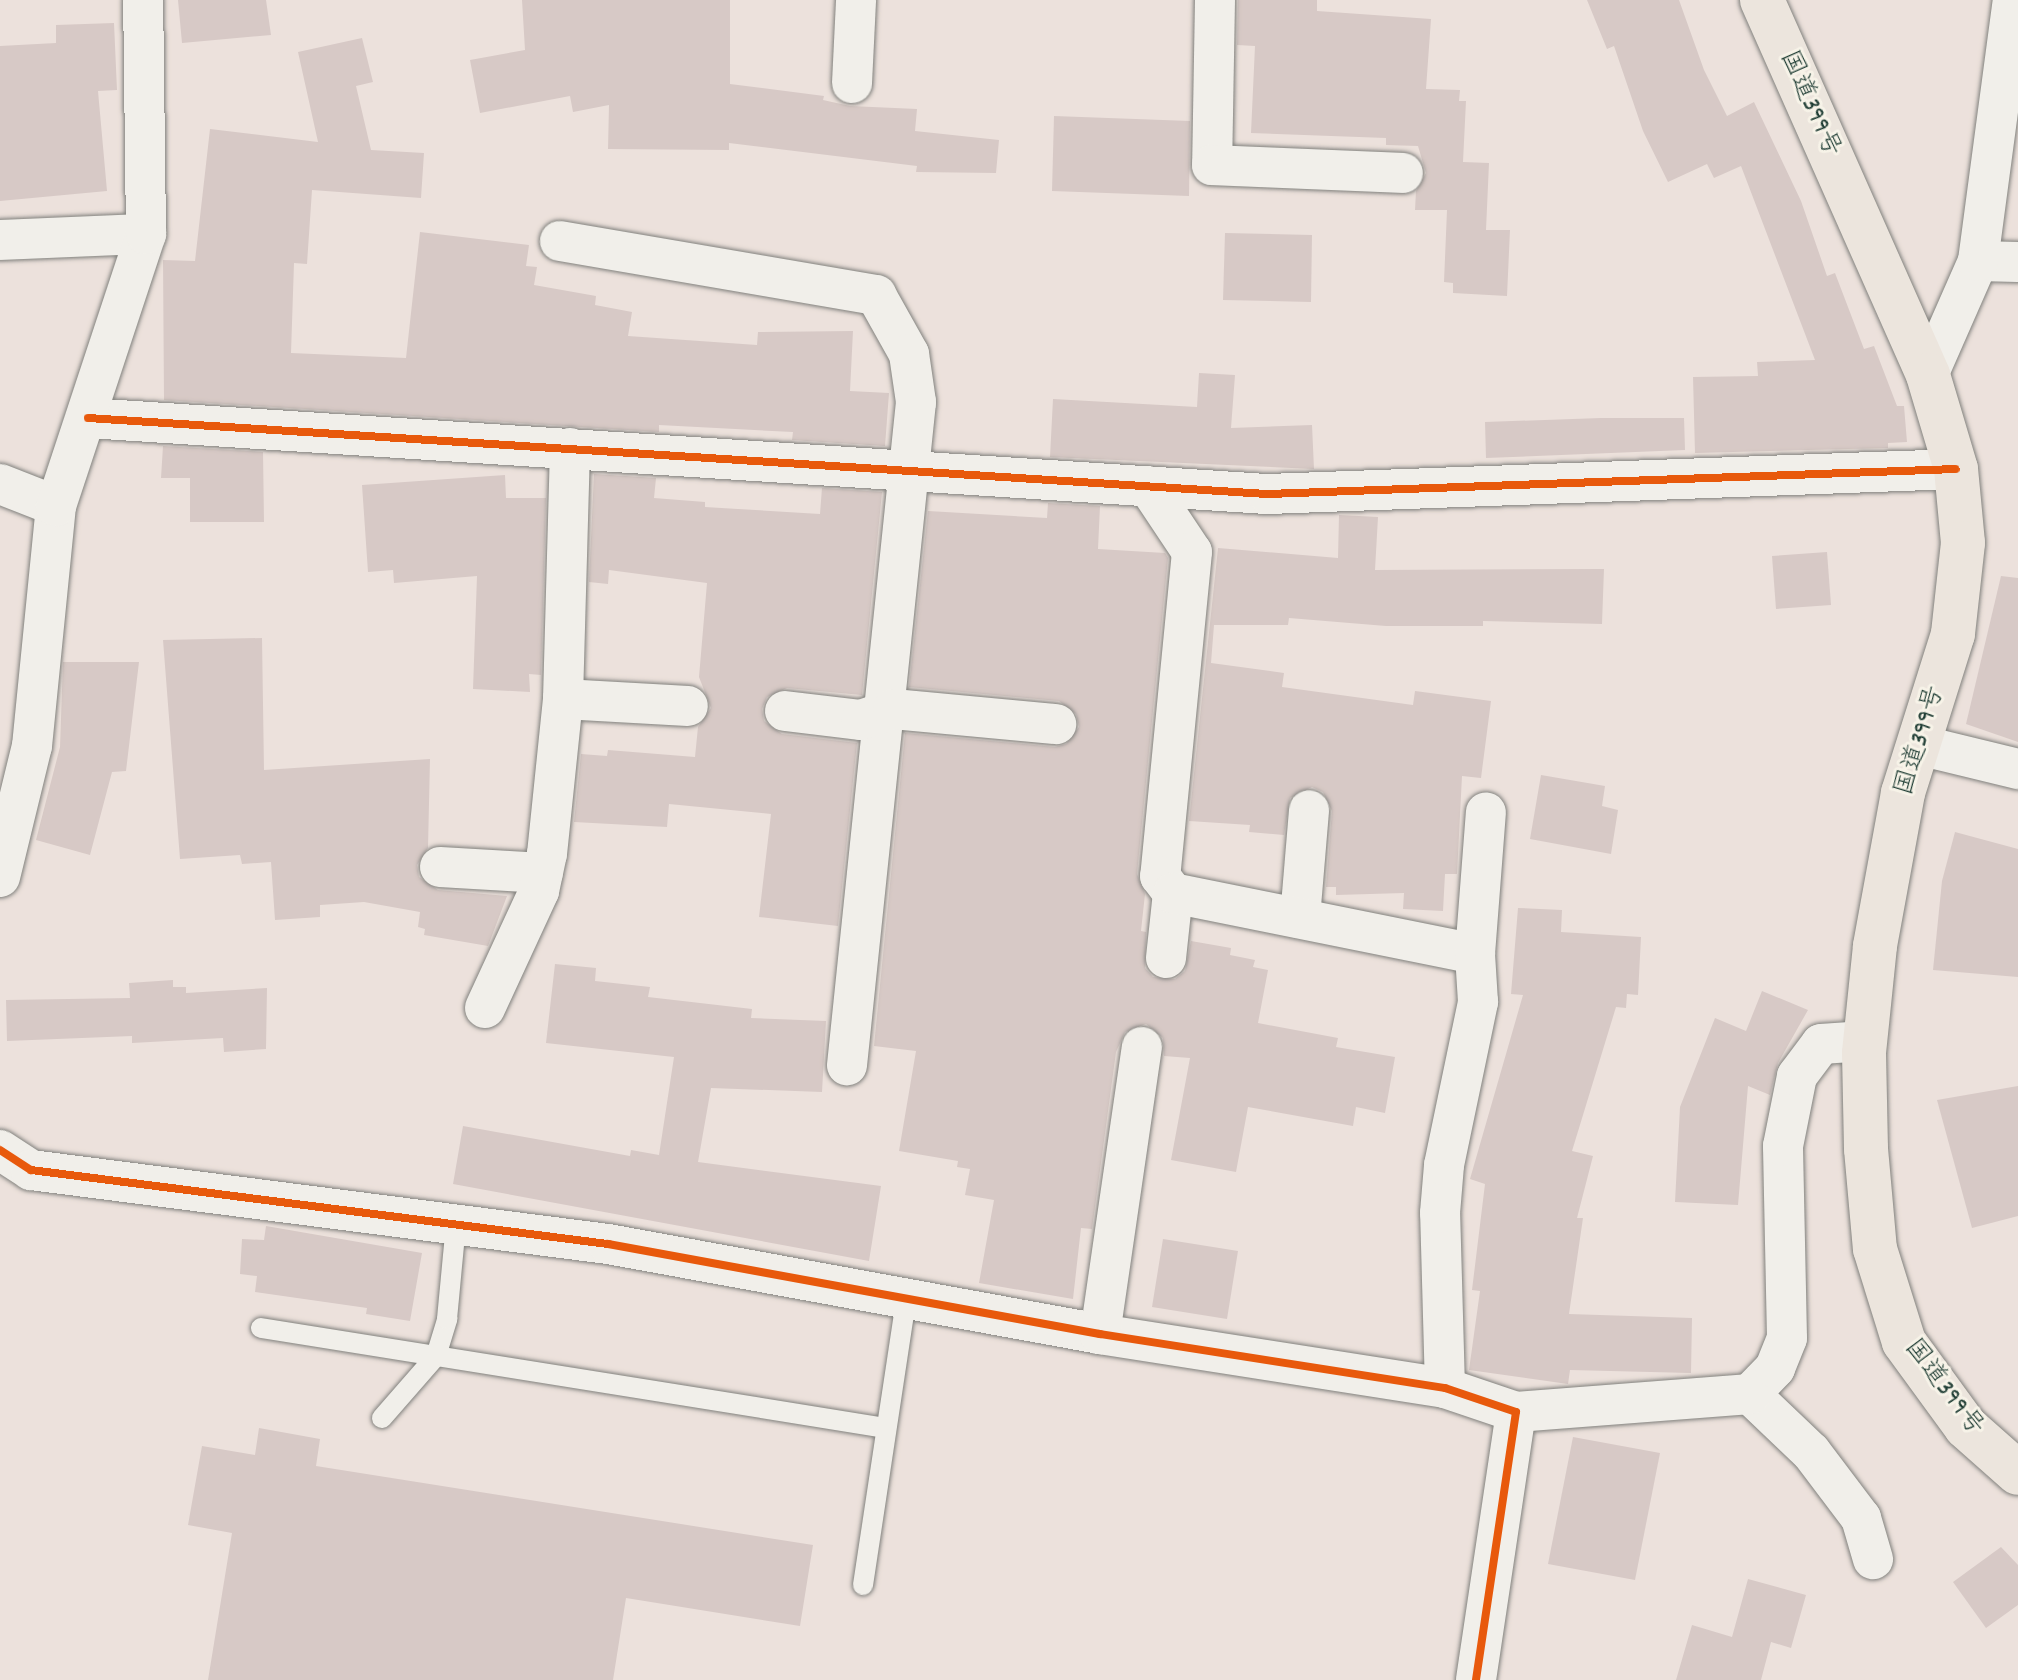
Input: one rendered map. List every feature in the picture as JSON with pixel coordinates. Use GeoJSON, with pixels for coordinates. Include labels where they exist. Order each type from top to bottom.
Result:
{"type":"FeatureCollection","features":[{"type":"Feature","properties":{"kind":"highway","name":"国道399号"},"geometry":{"type":"LineString","coordinates":[[1762,0],[1928,375],[1956,469],[1963,543],[1953,634],[1919,745],[1890,861],[1865,1041],[1875,1249],[1904,1342],[1966,1427],[2018,1473]]}},
{"type":"Feature","properties":{"kind":"street"},"geometry":{"type":"LineString","coordinates":[[0,877],[16,749],[56,506],[88,418],[146,234],[143,0]]}},
{"type":"Feature","properties":{"kind":"street"},"geometry":{"type":"LineString","coordinates":[[852,83],[856,0]]}},
{"type":"Feature","properties":{"kind":"street"},"geometry":{"type":"LineString","coordinates":[[1215,0],[1212,165],[1403,173]]}},
{"type":"Feature","properties":{"kind":"street"},"geometry":{"type":"LineString","coordinates":[[1928,375],[1978,261],[2013,0]]}},
{"type":"Feature","properties":{"kind":"street"},"geometry":{"type":"LineString","coordinates":[[0,240],[146,234]]}},
{"type":"Feature","properties":{"kind":"street"},"geometry":{"type":"LineString","coordinates":[[560,241],[876,295],[909,354],[916,402],[905,469],[847,1065]]}},
{"type":"Feature","properties":{"kind":"street"},"geometry":{"type":"LineString","coordinates":[[1978,261],[2018,262]]}},
{"type":"Feature","properties":{"kind":"street"},"geometry":{"type":"LineString","coordinates":[[88,418],[1268,494],[1956,469]]}},
{"type":"Feature","properties":{"kind":"street"},"geometry":{"type":"LineString","coordinates":[[485,1008],[522,932],[543,873],[563,699],[570,448]]}},
{"type":"Feature","properties":{"kind":"street"},"geometry":{"type":"LineString","coordinates":[[0,484],[56,506]]}},
{"type":"Feature","properties":{"kind":"street"},"geometry":{"type":"LineString","coordinates":[[1148,486],[1192,552],[1160,876],[1173,893],[1475,954]]}},
{"type":"Feature","properties":{"kind":"street"},"geometry":{"type":"LineString","coordinates":[[563,699],[688,706]]}},
{"type":"Feature","properties":{"kind":"street"},"geometry":{"type":"LineString","coordinates":[[785,711],[861,720],[893,709],[1056,724]]}},
{"type":"Feature","properties":{"kind":"street"},"geometry":{"type":"LineString","coordinates":[[1919,745],[2018,769]]}},
{"type":"Feature","properties":{"kind":"street"},"geometry":{"type":"LineString","coordinates":[[1300,918],[1309,810]]}},
{"type":"Feature","properties":{"kind":"street"},"geometry":{"type":"LineString","coordinates":[[1445,1388],[1440,1213],[1444,1165],[1478,1002],[1475,954],[1486,812]]}},
{"type":"Feature","properties":{"kind":"street"},"geometry":{"type":"LineString","coordinates":[[440,867],[543,873]]}},
{"type":"Feature","properties":{"kind":"street"},"geometry":{"type":"LineString","coordinates":[[1166,958],[1173,893]]}},
{"type":"Feature","properties":{"kind":"street"},"geometry":{"type":"LineString","coordinates":[[0,1150],[31,1170],[608,1244],[1100,1334],[1445,1388],[1516,1412],[1750,1394],[1775,1368],[1787,1338],[1783,1146],[1797,1076],[1821,1044],[1865,1041]]}},
{"type":"Feature","properties":{"kind":"street"},"geometry":{"type":"LineString","coordinates":[[1100,1334],[1142,1047]]}},
{"type":"Feature","properties":{"kind":"street"},"geometry":{"type":"LineString","coordinates":[[1750,1394],[1811,1452],[1861,1518],[1873,1559]]}},
{"type":"Feature","properties":{"kind":"street"},"geometry":{"type":"LineString","coordinates":[[1476,1680],[1516,1412]]}},
{"type":"Feature","properties":{"kind":"lane"},"geometry":{"type":"LineString","coordinates":[[382,1418],[436,1356],[447,1319],[456,1224]]}},
{"type":"Feature","properties":{"kind":"lane"},"geometry":{"type":"LineString","coordinates":[[863,1585],[906,1299]]}},
{"type":"Feature","properties":{"kind":"lane"},"geometry":{"type":"LineString","coordinates":[[261,1328],[886,1428]]}},
{"type":"Feature","properties":{"kind":"building"},"geometry":{"type":"Polygon","coordinates":[[[178,0],[266,0],[271,35],[182,43],[178,0]]]}},
{"type":"Feature","properties":{"kind":"building"},"geometry":{"type":"Polygon","coordinates":[[[522,0],[730,0],[730,84],[824,96],[823,100],[850,106],[917,109],[915,131],[999,140],[996,173],[916,172],[917,166],[729,143],[729,150],[608,149],[609,105],[573,112],[570,96],[480,113],[470,60],[525,50],[522,0]]]}},
{"type":"Feature","properties":{"kind":"building"},"geometry":{"type":"Polygon","coordinates":[[[1238,0],[1317,0],[1317,11],[1431,19],[1426,89],[1460,90],[1459,101],[1466,101],[1463,162],[1489,163],[1486,230],[1510,230],[1507,296],[1453,293],[1453,283],[1444,282],[1447,210],[1415,210],[1416,191],[1426,173],[1418,146],[1386,145],[1386,138],[1251,133],[1255,46],[1237,45],[1238,0]]]}},
{"type":"Feature","properties":{"kind":"building"},"geometry":{"type":"Polygon","coordinates":[[[1587,0],[1679,0],[1704,70],[1727,116],[1754,102],[1801,201],[1827,276],[1835,273],[1864,349],[1874,346],[1897,406],[1904,406],[1907,442],[1888,443],[1888,448],[1695,453],[1693,377],[1758,376],[1757,362],[1815,360],[1741,166],[1714,178],[1707,164],[1668,182],[1643,131],[1614,46],[1607,49],[1587,0]]]}},
{"type":"Feature","properties":{"kind":"building"},"geometry":{"type":"Polygon","coordinates":[[[114,23],[117,90],[98,91],[107,191],[0,201],[0,46],[56,43],[56,25],[114,23]]]}},
{"type":"Feature","properties":{"kind":"building"},"geometry":{"type":"Polygon","coordinates":[[[362,38],[373,82],[356,86],[371,150],[424,153],[421,198],[312,190],[307,264],[294,263],[291,353],[406,358],[420,232],[529,245],[526,266],[537,267],[534,285],[596,296],[595,305],[632,312],[628,336],[757,345],[758,332],[853,331],[850,391],[889,393],[885,446],[792,440],[793,432],[659,425],[659,432],[164,400],[163,260],[195,261],[210,129],[318,142],[298,52],[362,38]]]}},
{"type":"Feature","properties":{"kind":"building"},"geometry":{"type":"Polygon","coordinates":[[[1054,116],[1190,121],[1189,196],[1052,191],[1054,116]]]}},
{"type":"Feature","properties":{"kind":"building"},"geometry":{"type":"Polygon","coordinates":[[[1225,233],[1312,235],[1311,302],[1223,300],[1225,233]]]}},
{"type":"Feature","properties":{"kind":"building"},"geometry":{"type":"Polygon","coordinates":[[[1199,373],[1235,375],[1231,428],[1312,425],[1314,469],[1050,457],[1053,399],[1197,407],[1199,373]]]}},
{"type":"Feature","properties":{"kind":"building"},"geometry":{"type":"Polygon","coordinates":[[[1684,418],[1685,450],[1486,458],[1485,422],[1684,418]]]}},
{"type":"Feature","properties":{"kind":"building"},"geometry":{"type":"Polygon","coordinates":[[[163,446],[263,452],[264,522],[190,522],[190,478],[161,478],[163,446]]]}},
{"type":"Feature","properties":{"kind":"building"},"geometry":{"type":"Polygon","coordinates":[[[594,474],[656,478],[654,498],[705,502],[705,507],[820,514],[822,488],[882,492],[862,695],[787,688],[767,697],[762,709],[764,721],[782,734],[857,743],[838,926],[759,917],[771,814],[669,804],[667,827],[574,822],[581,754],[607,756],[608,750],[695,757],[698,727],[711,708],[699,677],[707,583],[609,570],[608,584],[589,582],[594,474]]]}},
{"type":"Feature","properties":{"kind":"building"},"geometry":{"type":"Polygon","coordinates":[[[505,475],[506,498],[546,498],[541,675],[529,674],[530,692],[473,689],[477,576],[394,583],[393,570],[368,572],[362,485],[505,475]]]}},
{"type":"Feature","properties":{"kind":"building"},"geometry":{"type":"Polygon","coordinates":[[[1048,503],[1100,506],[1098,549],[1165,553],[1168,558],[1137,874],[1145,894],[1141,931],[1146,932],[1145,968],[1153,977],[1175,979],[1185,971],[1191,941],[1231,948],[1230,955],[1255,960],[1253,967],[1268,970],[1258,1023],[1338,1038],[1336,1047],[1395,1057],[1385,1113],[1356,1107],[1353,1126],[1248,1107],[1236,1172],[1171,1160],[1190,1058],[1164,1056],[1163,1038],[1146,1024],[1125,1032],[1116,1052],[1092,1229],[1081,1228],[1073,1299],[979,1283],[994,1200],[965,1195],[970,1169],[957,1167],[958,1161],[899,1151],[916,1051],[874,1046],[905,733],[1055,747],[1066,744],[1079,727],[1076,714],[1059,701],[909,687],[928,511],[1047,518],[1048,503]]]}},
{"type":"Feature","properties":{"kind":"building"},"geometry":{"type":"Polygon","coordinates":[[[1339,515],[1378,517],[1375,570],[1604,569],[1602,624],[1483,621],[1483,626],[1386,626],[1289,618],[1288,625],[1214,625],[1211,663],[1284,673],[1282,687],[1413,705],[1415,691],[1491,701],[1481,778],[1462,776],[1457,874],[1445,874],[1443,911],[1403,909],[1404,893],[1336,895],[1336,887],[1326,887],[1332,811],[1323,792],[1312,787],[1290,798],[1284,835],[1249,832],[1250,825],[1189,821],[1218,548],[1338,558],[1339,515]]]}},
{"type":"Feature","properties":{"kind":"building"},"geometry":{"type":"Polygon","coordinates":[[[1827,552],[1831,605],[1776,609],[1772,556],[1827,552]]]}},
{"type":"Feature","properties":{"kind":"building"},"geometry":{"type":"Polygon","coordinates":[[[2001,576],[2018,578],[2018,742],[1966,724],[2001,576]]]}},
{"type":"Feature","properties":{"kind":"building"},"geometry":{"type":"Polygon","coordinates":[[[262,638],[264,770],[430,759],[428,848],[417,865],[419,877],[438,890],[507,896],[488,946],[424,935],[425,929],[418,927],[420,912],[364,902],[320,905],[320,917],[275,920],[271,862],[242,864],[240,855],[180,859],[163,640],[262,638]]]}},
{"type":"Feature","properties":{"kind":"building"},"geometry":{"type":"Polygon","coordinates":[[[63,662],[139,662],[126,771],[112,772],[90,855],[36,840],[60,747],[63,662]]]}},
{"type":"Feature","properties":{"kind":"building"},"geometry":{"type":"Polygon","coordinates":[[[1541,775],[1605,786],[1602,806],[1618,810],[1611,854],[1530,839],[1541,775]]]}},
{"type":"Feature","properties":{"kind":"building"},"geometry":{"type":"Polygon","coordinates":[[[1955,832],[2018,849],[2018,977],[1933,970],[1942,881],[1955,832]]]}},
{"type":"Feature","properties":{"kind":"building"},"geometry":{"type":"Polygon","coordinates":[[[1518,908],[1562,910],[1561,932],[1641,937],[1638,995],[1627,994],[1626,1008],[1616,1007],[1572,1151],[1593,1156],[1577,1218],[1583,1218],[1569,1314],[1692,1318],[1691,1373],[1570,1370],[1568,1384],[1469,1370],[1480,1291],[1472,1290],[1485,1184],[1470,1179],[1523,995],[1511,994],[1518,908]]]}},
{"type":"Feature","properties":{"kind":"building"},"geometry":{"type":"Polygon","coordinates":[[[555,964],[596,968],[595,981],[650,987],[648,997],[752,1009],[751,1018],[826,1021],[822,1092],[711,1088],[698,1162],[881,1186],[869,1261],[453,1184],[463,1126],[630,1156],[631,1150],[659,1155],[674,1057],[546,1043],[555,964]]]}},
{"type":"Feature","properties":{"kind":"building"},"geometry":{"type":"Polygon","coordinates":[[[173,980],[173,987],[186,987],[186,993],[267,988],[266,1049],[224,1052],[223,1038],[132,1043],[132,1036],[7,1041],[6,1000],[130,998],[129,983],[173,980]]]}},
{"type":"Feature","properties":{"kind":"building"},"geometry":{"type":"Polygon","coordinates":[[[1762,991],[1808,1010],[1778,1063],[1770,1095],[1748,1086],[1738,1205],[1675,1202],[1680,1107],[1715,1018],[1746,1031],[1762,991]]]}},
{"type":"Feature","properties":{"kind":"building"},"geometry":{"type":"Polygon","coordinates":[[[2018,1086],[2018,1216],[1972,1228],[1937,1100],[2018,1086]]]}},
{"type":"Feature","properties":{"kind":"building"},"geometry":{"type":"Polygon","coordinates":[[[266,1226],[422,1253],[410,1321],[366,1314],[367,1308],[255,1292],[257,1276],[240,1274],[242,1239],[264,1240],[266,1226]]]}},
{"type":"Feature","properties":{"kind":"building"},"geometry":{"type":"Polygon","coordinates":[[[1163,1239],[1238,1251],[1227,1319],[1152,1307],[1163,1239]]]}},
{"type":"Feature","properties":{"kind":"building"},"geometry":{"type":"Polygon","coordinates":[[[259,1428],[320,1439],[316,1466],[813,1545],[800,1626],[626,1598],[613,1680],[208,1680],[232,1533],[188,1525],[202,1446],[255,1455],[259,1428]]]}},
{"type":"Feature","properties":{"kind":"building"},"geometry":{"type":"Polygon","coordinates":[[[1573,1437],[1660,1453],[1635,1580],[1548,1564],[1573,1437]]]}},
{"type":"Feature","properties":{"kind":"building"},"geometry":{"type":"Polygon","coordinates":[[[2001,1547],[2018,1565],[2018,1605],[1986,1628],[1953,1582],[2001,1547]]]}},
{"type":"Feature","properties":{"kind":"building"},"geometry":{"type":"Polygon","coordinates":[[[1748,1579],[1806,1595],[1791,1648],[1771,1642],[1761,1680],[1676,1680],[1692,1625],[1732,1637],[1748,1579]]]}},
{"type":"Feature","properties":{"kind":"cycle path"},"geometry":{"type":"LineString","coordinates":[[88,418],[1268,494],[1956,469]]}},
{"type":"Feature","properties":{"kind":"cycle path"},"geometry":{"type":"LineString","coordinates":[[0,1150],[31,1170],[608,1244],[1100,1334],[1445,1388],[1516,1412],[1476,1680]]}}]}
